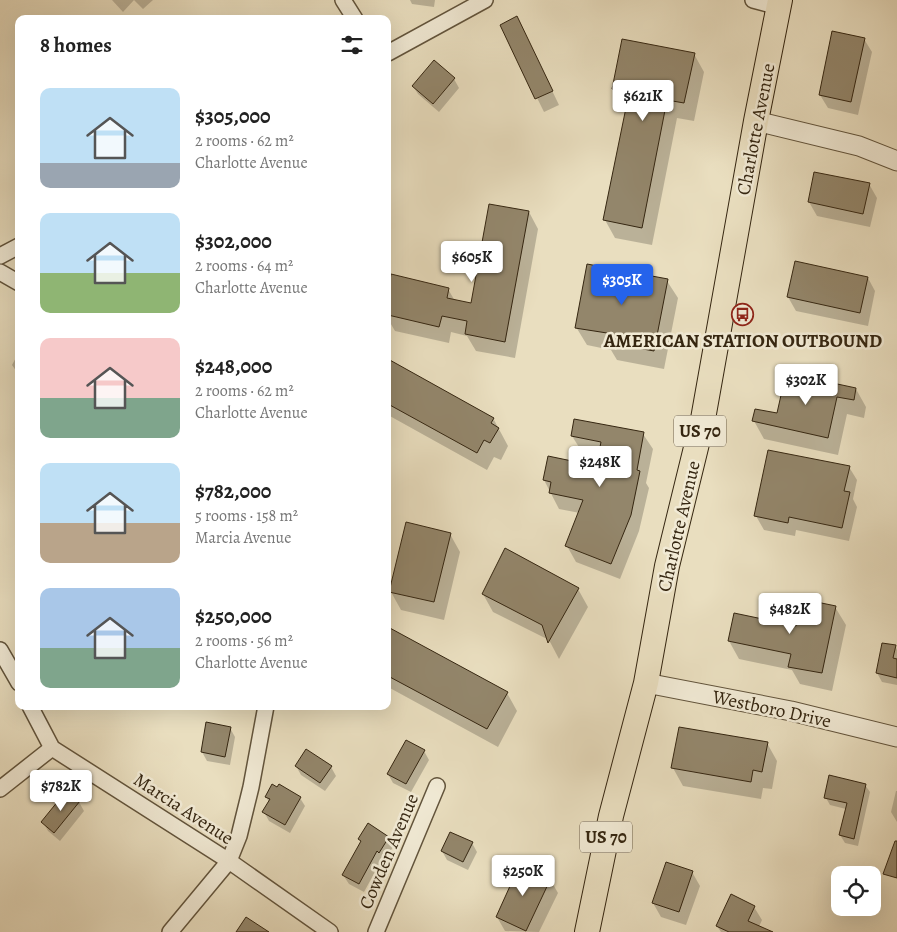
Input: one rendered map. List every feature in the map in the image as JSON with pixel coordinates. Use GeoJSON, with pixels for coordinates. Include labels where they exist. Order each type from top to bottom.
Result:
{"type":"FeatureCollection","features":[{"type":"Feature","properties":{"kind":"main road","name":"Charlotte Avenue"},"geometry":{"type":"LineString","coordinates":[[587,932],[611,816],[646,683],[667,566],[706,404],[779,3]]}},
{"type":"Feature","properties":{"kind":"street"},"geometry":{"type":"LineString","coordinates":[[343,0],[352,15]]}},
{"type":"Feature","properties":{"kind":"street"},"geometry":{"type":"LineString","coordinates":[[391,51],[485,0]]}},
{"type":"Feature","properties":{"kind":"street"},"geometry":{"type":"LineString","coordinates":[[753,0],[779,3]]}},
{"type":"Feature","properties":{"kind":"street"},"geometry":{"type":"LineString","coordinates":[[756,121],[859,146],[897,161]]}},
{"type":"Feature","properties":{"kind":"street"},"geometry":{"type":"LineString","coordinates":[[0,256],[15,248]]}},
{"type":"Feature","properties":{"kind":"street"},"geometry":{"type":"LineString","coordinates":[[0,272],[15,281]]}},
{"type":"Feature","properties":{"kind":"street"},"geometry":{"type":"LineString","coordinates":[[0,650],[15,676]]}},
{"type":"Feature","properties":{"kind":"street","name":"Westboro Drive"},"geometry":{"type":"LineString","coordinates":[[646,683],[791,711],[897,737]]}},
{"type":"Feature","properties":{"kind":"street","name":"Marcia Avenue"},"geometry":{"type":"LineString","coordinates":[[32,710],[52,748],[229,861],[330,932]]}},
{"type":"Feature","properties":{"kind":"street"},"geometry":{"type":"LineString","coordinates":[[170,932],[229,861],[240,836],[265,710]]}},
{"type":"Feature","properties":{"kind":"street"},"geometry":{"type":"LineString","coordinates":[[0,789],[52,748]]}},
{"type":"Feature","properties":{"kind":"street","name":"Cowden Avenue"},"geometry":{"type":"LineString","coordinates":[[376,932],[437,786]]}},
{"type":"Feature","properties":{"kind":"building"},"geometry":{"type":"Polygon","coordinates":[[[517,16],[553,91],[535,99],[500,25],[517,16]]]}},
{"type":"Feature","properties":{"kind":"building"},"geometry":{"type":"Polygon","coordinates":[[[832,31],[865,38],[851,102],[819,95],[832,31]]]}},
{"type":"Feature","properties":{"kind":"building"},"geometry":{"type":"Polygon","coordinates":[[[622,39],[695,53],[684,103],[667,100],[642,228],[603,220],[629,93],[612,89],[622,39]]]}},
{"type":"Feature","properties":{"kind":"building"},"geometry":{"type":"Polygon","coordinates":[[[434,60],[455,78],[433,104],[412,86],[434,60]]]}},
{"type":"Feature","properties":{"kind":"building"},"geometry":{"type":"Polygon","coordinates":[[[814,172],[870,183],[863,214],[808,202],[814,172]]]}},
{"type":"Feature","properties":{"kind":"building"},"geometry":{"type":"Polygon","coordinates":[[[489,204],[529,211],[505,342],[465,334],[467,321],[442,316],[439,327],[391,316],[391,274],[449,288],[447,298],[471,303],[489,204]]]}},
{"type":"Feature","properties":{"kind":"building"},"geometry":{"type":"Polygon","coordinates":[[[795,261],[868,277],[860,313],[787,297],[795,261]]]}},
{"type":"Feature","properties":{"kind":"building"},"geometry":{"type":"Polygon","coordinates":[[[587,264],[668,279],[654,351],[605,342],[607,333],[575,328],[587,264]]]}},
{"type":"Feature","properties":{"kind":"building"},"geometry":{"type":"Polygon","coordinates":[[[391,361],[494,418],[491,423],[499,428],[490,443],[484,440],[477,453],[391,406],[391,361]]]}},
{"type":"Feature","properties":{"kind":"building"},"geometry":{"type":"Polygon","coordinates":[[[786,373],[856,388],[854,400],[837,397],[828,438],[752,421],[755,409],[777,413],[786,373]]]}},
{"type":"Feature","properties":{"kind":"building"},"geometry":{"type":"Polygon","coordinates":[[[574,419],[644,432],[637,470],[640,471],[631,515],[611,564],[565,546],[583,500],[549,493],[551,482],[543,480],[548,456],[596,466],[601,442],[571,436],[574,419]]]}},
{"type":"Feature","properties":{"kind":"building"},"geometry":{"type":"Polygon","coordinates":[[[768,450],[850,466],[844,491],[850,492],[842,528],[789,517],[788,523],[754,516],[768,450]]]}},
{"type":"Feature","properties":{"kind":"building"},"geometry":{"type":"Polygon","coordinates":[[[406,522],[451,533],[434,602],[391,592],[391,584],[406,522]]]}},
{"type":"Feature","properties":{"kind":"building"},"geometry":{"type":"Polygon","coordinates":[[[505,548],[579,588],[548,643],[542,625],[482,594],[505,548]]]}},
{"type":"Feature","properties":{"kind":"building"},"geometry":{"type":"Polygon","coordinates":[[[802,599],[836,606],[822,673],[788,667],[791,654],[728,641],[734,613],[796,626],[802,599]]]}},
{"type":"Feature","properties":{"kind":"building"},"geometry":{"type":"Polygon","coordinates":[[[391,629],[508,692],[487,729],[391,678],[391,629]]]}},
{"type":"Feature","properties":{"kind":"building"},"geometry":{"type":"Polygon","coordinates":[[[882,643],[896,645],[893,658],[897,659],[897,678],[876,673],[882,643]]]}},
{"type":"Feature","properties":{"kind":"building"},"geometry":{"type":"Polygon","coordinates":[[[206,722],[231,727],[225,757],[201,752],[206,722]]]}},
{"type":"Feature","properties":{"kind":"building"},"geometry":{"type":"Polygon","coordinates":[[[679,727],[768,742],[762,772],[753,770],[751,782],[671,768],[679,727]]]}},
{"type":"Feature","properties":{"kind":"building"},"geometry":{"type":"Polygon","coordinates":[[[406,740],[425,750],[406,784],[387,774],[406,740]]]}},
{"type":"Feature","properties":{"kind":"building"},"geometry":{"type":"Polygon","coordinates":[[[306,749],[332,766],[320,783],[295,766],[306,749]]]}},
{"type":"Feature","properties":{"kind":"building"},"geometry":{"type":"Polygon","coordinates":[[[829,775],[866,784],[854,839],[839,835],[847,803],[824,798],[829,775]]]}},
{"type":"Feature","properties":{"kind":"building"},"geometry":{"type":"Polygon","coordinates":[[[272,784],[277,787],[279,784],[301,797],[285,825],[262,812],[270,799],[265,797],[272,784]]]}},
{"type":"Feature","properties":{"kind":"building"},"geometry":{"type":"Polygon","coordinates":[[[67,790],[80,801],[54,833],[41,822],[67,790]]]}},
{"type":"Feature","properties":{"kind":"building"},"geometry":{"type":"Polygon","coordinates":[[[368,823],[389,837],[379,853],[377,851],[359,884],[342,875],[361,841],[358,839],[368,823]]]}},
{"type":"Feature","properties":{"kind":"building"},"geometry":{"type":"Polygon","coordinates":[[[450,832],[473,842],[463,862],[441,851],[450,832]]]}},
{"type":"Feature","properties":{"kind":"building"},"geometry":{"type":"Polygon","coordinates":[[[895,841],[897,841],[897,878],[883,874],[895,841]]]}},
{"type":"Feature","properties":{"kind":"building"},"geometry":{"type":"Polygon","coordinates":[[[666,862],[693,871],[679,912],[652,903],[666,862]]]}},
{"type":"Feature","properties":{"kind":"building"},"geometry":{"type":"Polygon","coordinates":[[[520,864],[551,878],[526,931],[496,917],[520,864]]]}},
{"type":"Feature","properties":{"kind":"building"},"geometry":{"type":"Polygon","coordinates":[[[731,894],[755,906],[748,921],[773,932],[729,932],[716,926],[731,894]]]}},
{"type":"Feature","properties":{"kind":"building"},"geometry":{"type":"Polygon","coordinates":[[[246,917],[269,932],[236,932],[246,917]]]}},
{"type":"Feature","properties":{"kind":"place","name":"AMERICAN STATION OUTBOUND"},"geometry":{"type":"Point","coordinates":[743,314]}}]}
